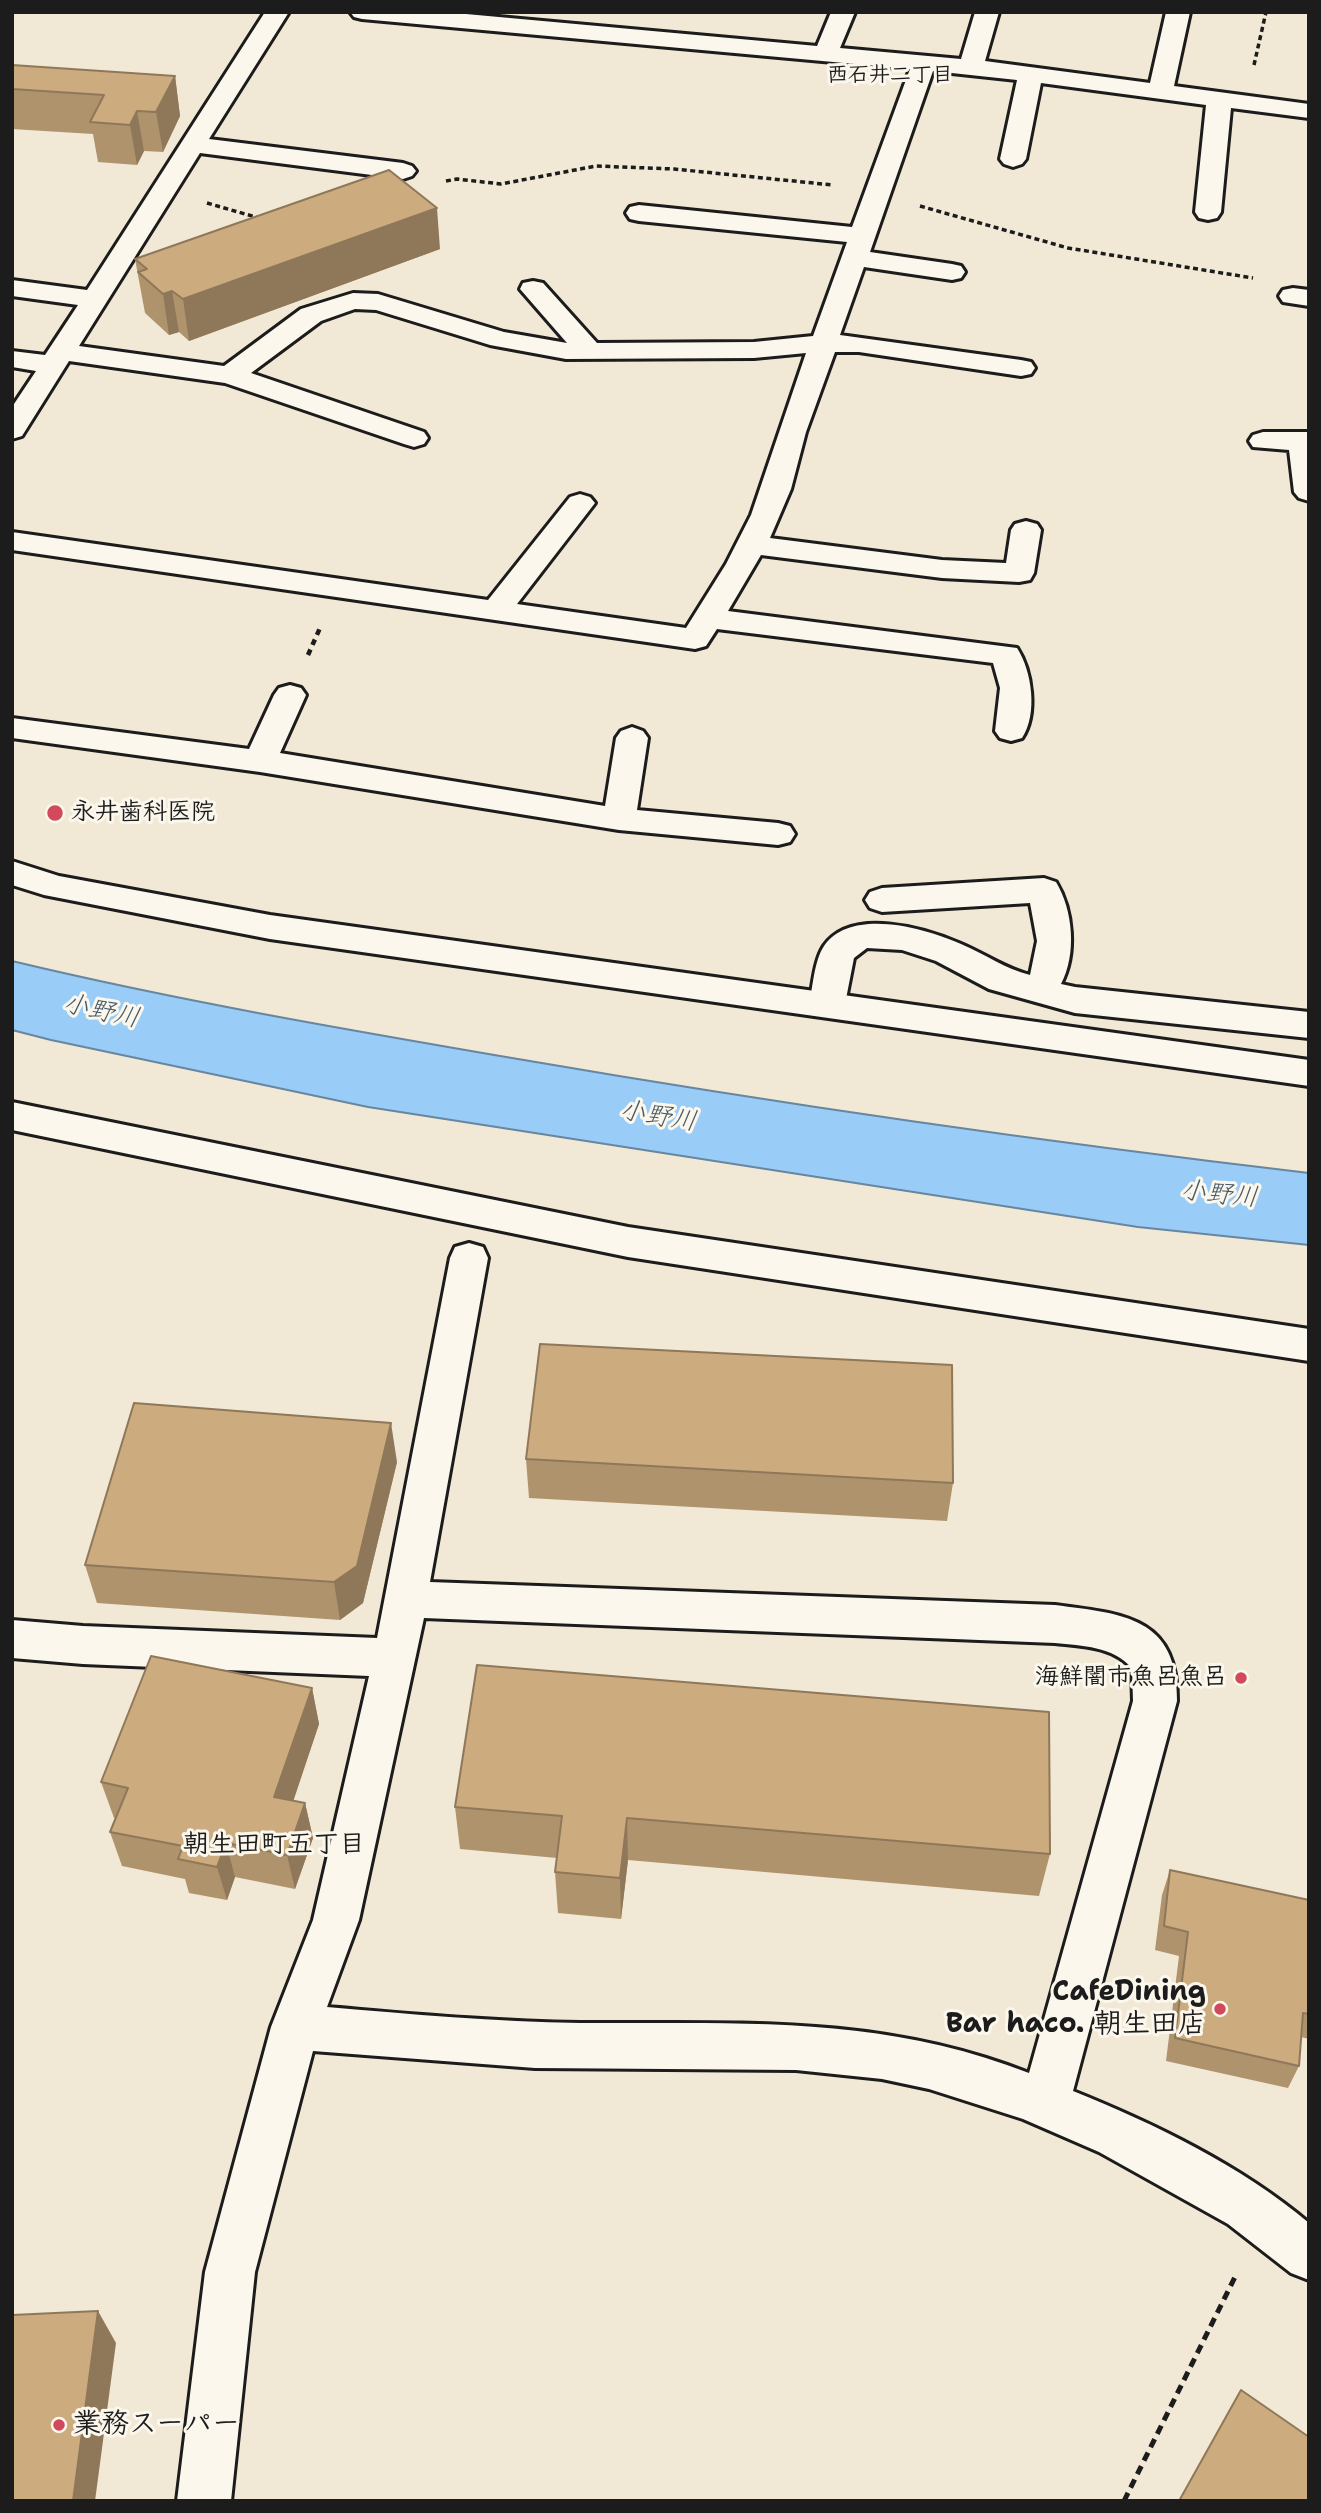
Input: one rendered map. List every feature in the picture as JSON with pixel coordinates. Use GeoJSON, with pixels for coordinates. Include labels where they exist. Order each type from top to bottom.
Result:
{"type":"FeatureCollection","features":[{"type":"Feature","properties":{"kind":"street"},"geometry":{"type":"LineString","coordinates":[[12,430],[277,12]]}},
{"type":"Feature","properties":{"kind":"street"},"geometry":{"type":"LineString","coordinates":[[362,12],[473,17],[971,67],[1309,111]]}},
{"type":"Feature","properties":{"kind":"street"},"geometry":{"type":"LineString","coordinates":[[826,54],[842,12]]}},
{"type":"Feature","properties":{"kind":"street"},"geometry":{"type":"LineString","coordinates":[[971,67],[987,12]]}},
{"type":"Feature","properties":{"kind":"street"},"geometry":{"type":"LineString","coordinates":[[1160,92],[1178,12]]}},
{"type":"Feature","properties":{"kind":"street"},"geometry":{"type":"LineString","coordinates":[[12,541],[695,639],[765,523],[782,478],[792,432],[924,63]]}},
{"type":"Feature","properties":{"kind":"street"},"geometry":{"type":"LineString","coordinates":[[1013,159],[1030,75]]}},
{"type":"Feature","properties":{"kind":"street"},"geometry":{"type":"LineString","coordinates":[[1208,212],[1219,100]]}},
{"type":"Feature","properties":{"kind":"street"},"geometry":{"type":"LineString","coordinates":[[194,145],[403,171]]}},
{"type":"Feature","properties":{"kind":"street"},"geometry":{"type":"LineString","coordinates":[[639,213],[859,247],[952,272]]}},
{"type":"Feature","properties":{"kind":"street"},"geometry":{"type":"LineString","coordinates":[[12,288],[96,299]]}},
{"type":"Feature","properties":{"kind":"street"},"geometry":{"type":"LineString","coordinates":[[533,289],[590,352]]}},
{"type":"Feature","properties":{"kind":"street"},"geometry":{"type":"LineString","coordinates":[[230,375],[311,314],[353,301],[378,302],[500,339],[541,348],[590,352],[754,350],[824,343],[859,344],[1021,368]]}},
{"type":"Feature","properties":{"kind":"street"},"geometry":{"type":"LineString","coordinates":[[12,359],[58,358],[230,375],[414,438]]}},
{"type":"Feature","properties":{"kind":"street"},"geometry":{"type":"LineString","coordinates":[[1263,441],[1305,441],[1309,492]]}},
{"type":"Feature","properties":{"kind":"street"},"geometry":{"type":"LineString","coordinates":[[495,611],[580,503]]}},
{"type":"Feature","properties":{"kind":"street"},"geometry":{"type":"LineString","coordinates":[[753,545],[943,569],[1019,573],[1026,530]]}},
{"type":"Feature","properties":{"kind":"street"},"geometry":{"type":"LineString","coordinates":[[708,618],[1006,654],[1016,688],[1011,730]]}},
{"type":"Feature","properties":{"kind":"street"},"geometry":{"type":"LineString","coordinates":[[260,761],[290,695]]}},
{"type":"Feature","properties":{"kind":"street"},"geometry":{"type":"LineString","coordinates":[[12,728],[260,761],[619,819],[778,834]]}},
{"type":"Feature","properties":{"kind":"street"},"geometry":{"type":"LineString","coordinates":[[619,819],[632,738]]}},
{"type":"Feature","properties":{"kind":"street"},"geometry":{"type":"LineString","coordinates":[[12,873],[56,887],[270,927],[1309,1073]]}},
{"type":"Feature","properties":{"kind":"street"},"geometry":{"type":"LineString","coordinates":[[882,900],[1044,890],[1055,951],[1052,971],[1040,990]]}},
{"type":"Feature","properties":{"kind":"street"},"geometry":{"type":"LineString","coordinates":[[827,1004],[838,952],[860,936],[903,937],[948,952],[1001,981],[1075,1000],[1309,1025]]}},
{"type":"Feature","properties":{"kind":"street"},"geometry":{"type":"LineString","coordinates":[[12,1116],[628,1242],[1309,1345]]}},
{"type":"Feature","properties":{"kind":"street"},"geometry":{"type":"LineString","coordinates":[[204,2501],[230,2272],[295,2027],[336,1920],[395,1658],[469,1258]]}},
{"type":"Feature","properties":{"kind":"street"},"geometry":{"type":"LineString","coordinates":[[405,1599],[1055,1624],[1105,1632],[1140,1644],[1154,1668],[1155,1701],[1045,2103]]}},
{"type":"Feature","properties":{"kind":"street"},"geometry":{"type":"LineString","coordinates":[[12,1639],[83,1645],[395,1658]]}},
{"type":"Feature","properties":{"kind":"street"},"geometry":{"type":"LineString","coordinates":[[295,2027],[535,2045],[807,2048],[883,2056],[976,2078],[1045,2103],[1160,2157],[1248,2207],[1309,2255]]}},
{"type":"Feature","properties":{"kind":"path"},"geometry":{"type":"LineString","coordinates":[[1246,103],[1266,12]]}},
{"type":"Feature","properties":{"kind":"path"},"geometry":{"type":"LineString","coordinates":[[290,695],[338,588]]}},
{"type":"Feature","properties":{"kind":"path"},"geometry":{"type":"LineString","coordinates":[[1124,2501],[1263,2219]]}},
{"type":"Feature","properties":{"kind":"water","name":"小野川"},"geometry":{"type":"Polygon","coordinates":[[[12,961],[264,1014],[616,1076],[912,1121],[1309,1173],[1309,1245],[1138,1227],[368,1107],[51,1040],[12,1030],[12,961]]]}},
{"type":"Feature","properties":{"kind":"building"},"geometry":{"type":"Polygon","coordinates":[[[12,65],[175,76],[156,112],[137,111],[130,125],[90,122],[104,95],[12,89],[12,65]]]}},
{"type":"Feature","properties":{"kind":"building"},"geometry":{"type":"Polygon","coordinates":[[[389,170],[437,208],[183,299],[172,291],[163,294],[138,272],[147,269],[135,259],[389,170]]]}},
{"type":"Feature","properties":{"kind":"building"},"geometry":{"type":"Polygon","coordinates":[[[540,1344],[952,1365],[953,1483],[526,1459],[540,1344]]]}},
{"type":"Feature","properties":{"kind":"building"},"geometry":{"type":"Polygon","coordinates":[[[134,1403],[391,1423],[357,1566],[334,1582],[85,1565],[134,1403]]]}},
{"type":"Feature","properties":{"kind":"building"},"geometry":{"type":"Polygon","coordinates":[[[151,1656],[312,1688],[274,1797],[305,1803],[287,1855],[226,1843],[217,1867],[178,1859],[183,1846],[110,1832],[128,1788],[101,1782],[151,1656]]]}},
{"type":"Feature","properties":{"kind":"building"},"geometry":{"type":"Polygon","coordinates":[[[477,1665],[1049,1712],[1050,1854],[627,1818],[620,1878],[555,1872],[562,1816],[455,1807],[477,1665]]]}},
{"type":"Feature","properties":{"kind":"building"},"geometry":{"type":"Polygon","coordinates":[[[1170,1870],[1309,1900],[1309,2014],[1303,2013],[1299,2066],[1175,2038],[1188,1932],[1164,1926],[1170,1870]]]}},
{"type":"Feature","properties":{"kind":"building","name":"業務スーパー"},"geometry":{"type":"Polygon","coordinates":[[[98,2311],[73,2501],[12,2501],[12,2315],[98,2311]]]}},
{"type":"Feature","properties":{"kind":"building"},"geometry":{"type":"Polygon","coordinates":[[[1241,2390],[1309,2437],[1309,2501],[1179,2501],[1241,2390]]]}},
{"type":"Feature","properties":{"kind":"place","name":"永井歯科医院"},"geometry":{"type":"Point","coordinates":[55,813]}},
{"type":"Feature","properties":{"kind":"place","name":"海鮮闇市魚呂魚呂"},"geometry":{"type":"Point","coordinates":[1241,1678]}},
{"type":"Feature","properties":{"kind":"place","name":"CafeDining Bar haco. 朝生田店"},"geometry":{"type":"Point","coordinates":[1220,2009]}},
{"type":"Feature","properties":{"kind":"place","name":"業務スーパー"},"geometry":{"type":"Point","coordinates":[59,2425]}},
{"type":"Feature","properties":{"kind":"district","name":"西石井二丁目"},"geometry":{"type":"Point","coordinates":[890,76]}},
{"type":"Feature","properties":{"kind":"district","name":"朝生田町五丁目"},"geometry":{"type":"Point","coordinates":[274,1845]}}]}
